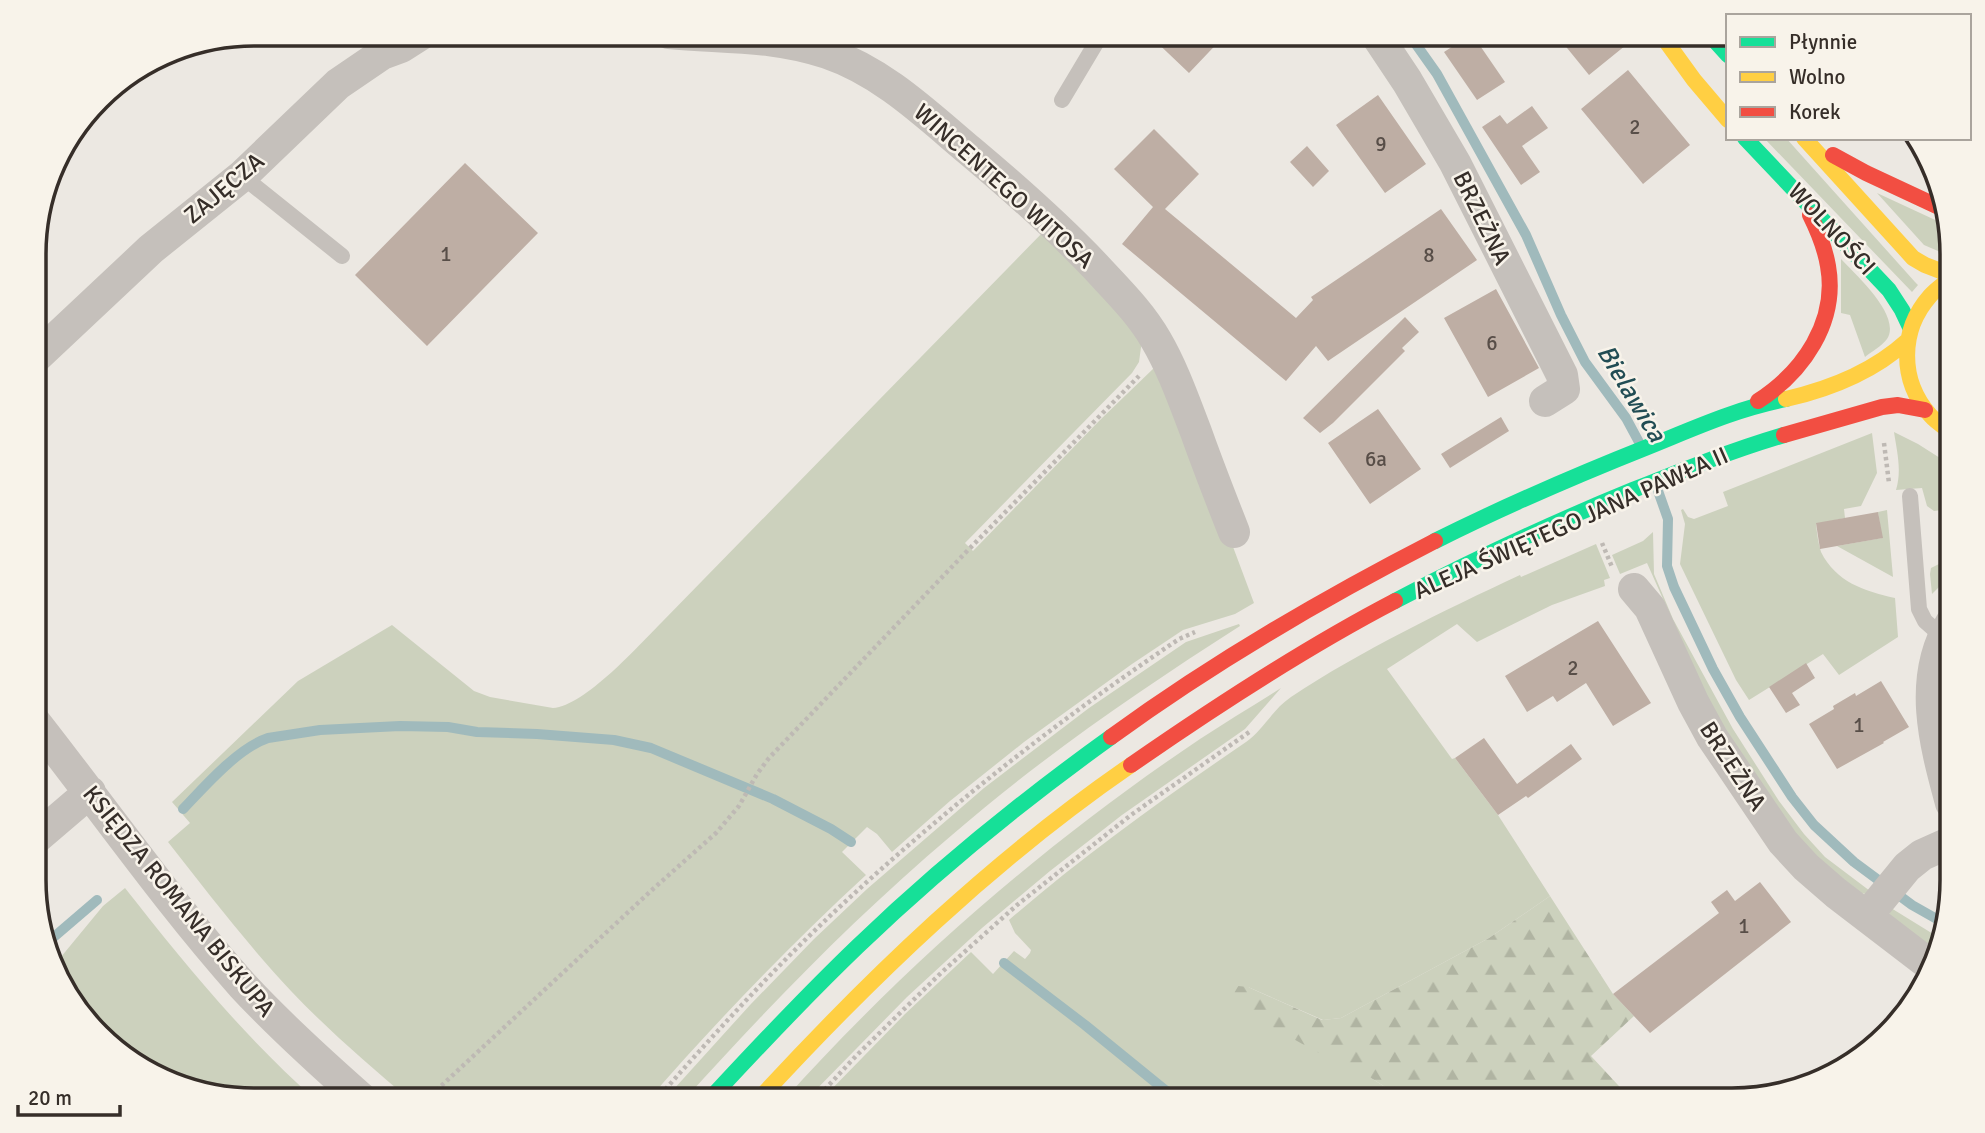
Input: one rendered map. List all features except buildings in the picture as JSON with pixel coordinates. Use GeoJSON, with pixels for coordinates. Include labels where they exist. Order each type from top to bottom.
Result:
{"type":"FeatureCollection","features":[{"type":"Feature","properties":{"kind":"main road"},"geometry":{"type":"LineString","coordinates":[[1669,46],[1726,118]]}},
{"type":"Feature","properties":{"kind":"main road","name":"WOLNOŚCI"},"geometry":{"type":"LineString","coordinates":[[1747,140],[1889,290],[1902,310],[1908,334]]}},
{"type":"Feature","properties":{"kind":"main road","name":"WOLNOŚCI"},"geometry":{"type":"LineString","coordinates":[[1808,140],[1913,258],[1939,271]]}},
{"type":"Feature","properties":{"kind":"main road"},"geometry":{"type":"LineString","coordinates":[[1809,140],[1855,168],[1933,204]]}},
{"type":"Feature","properties":{"kind":"main road"},"geometry":{"type":"LineString","coordinates":[[1744,409],[1768,396],[1799,368],[1815,345],[1824,320],[1829,292],[1829,270],[1824,248],[1802,197]]}},
{"type":"Feature","properties":{"kind":"main road"},"geometry":{"type":"LineString","coordinates":[[1939,287],[1927,297],[1917,312],[1908,334],[1905,351],[1909,378],[1925,410],[1939,422]]}},
{"type":"Feature","properties":{"kind":"main road","name":"ALEJA ŚWIĘTEGO JANA PAWŁA II"},"geometry":{"type":"LineString","coordinates":[[720,1088],[778,1026],[882,923],[1017,806],[1115,732],[1194,678],[1380,569],[1529,497],[1744,409],[1812,393],[1860,374],[1887,359],[1908,334]]}},
{"type":"Feature","properties":{"kind":"main road","name":"ALEJA ŚWIĘTEGO JANA PAWŁA II"},"geometry":{"type":"LineString","coordinates":[[769,1088],[859,993],[1004,862],[1098,789],[1190,723],[1280,666],[1386,606],[1506,546],[1681,472],[1780,435],[1882,407],[1898,405],[1925,410]]}},
{"type":"Feature","properties":{"kind":"street","name":"ZAJĘCZA"},"geometry":{"type":"LineString","coordinates":[[46,348],[151,249],[242,176],[338,84],[382,54],[403,46]]}},
{"type":"Feature","properties":{"kind":"street","name":"WINCENTEGO WITOSA"},"geometry":{"type":"LineString","coordinates":[[802,46],[833,55],[879,77],[1061,230],[1138,313],[1162,352],[1185,403],[1234,532]]}},
{"type":"Feature","properties":{"kind":"street","name":"BRZEŻNA"},"geometry":{"type":"LineString","coordinates":[[1384,46],[1455,163],[1562,375],[1564,389],[1545,401]]}},
{"type":"Feature","properties":{"kind":"street","name":"BRZEŻNA"},"geometry":{"type":"LineString","coordinates":[[1634,589],[1650,608],[1712,737],[1775,832],[1806,867],[1836,893],[1882,898],[1925,957]]}},
{"type":"Feature","properties":{"kind":"street"},"geometry":{"type":"LineString","coordinates":[[1939,650],[1934,662],[1931,689],[1934,735],[1939,755]]}},
{"type":"Feature","properties":{"kind":"street","name":"KSIĘDZA ROMANA BISKUPA"},"geometry":{"type":"LineString","coordinates":[[46,736],[235,976],[289,1033],[350,1088]]}},
{"type":"Feature","properties":{"kind":"street"},"geometry":{"type":"LineString","coordinates":[[46,830],[90,792]]}},
{"type":"Feature","properties":{"kind":"street"},"geometry":{"type":"LineString","coordinates":[[1882,898],[1907,867],[1922,855],[1939,847]]}},
{"type":"Feature","properties":{"kind":"lane"},"geometry":{"type":"LineString","coordinates":[[1062,100],[1094,46]]}},
{"type":"Feature","properties":{"kind":"lane"},"geometry":{"type":"LineString","coordinates":[[242,176],[342,256]]}},
{"type":"Feature","properties":{"kind":"lane"},"geometry":{"type":"LineString","coordinates":[[1910,496],[1919,609],[1925,621],[1939,627]]}},
{"type":"Feature","properties":{"kind":"path"},"geometry":{"type":"LineString","coordinates":[[439,1088],[716,834],[743,799],[769,758],[1162,352]]}},
{"type":"Feature","properties":{"kind":"path"},"geometry":{"type":"LineString","coordinates":[[1883,433],[1887,463]]}},
{"type":"Feature","properties":{"kind":"path"},"geometry":{"type":"LineString","coordinates":[[1601,541],[1611,564]]}},
{"type":"Feature","properties":{"kind":"path"},"geometry":{"type":"LineString","coordinates":[[827,1088],[942,972],[1028,897],[1131,815],[1249,733],[1257,724]]}},
{"type":"Feature","properties":{"kind":"green space"},"geometry":{"type":"Polygon","coordinates":[[[1766,140],[1788,140],[1918,285],[1912,292],[1766,140]]]}},
{"type":"Feature","properties":{"kind":"green space"},"geometry":{"type":"Polygon","coordinates":[[[1877,193],[1936,220],[1939,251],[1924,245],[1877,193]]]}},
{"type":"Feature","properties":{"kind":"green space"},"geometry":{"type":"Polygon","coordinates":[[[1047,228],[1142,340],[1139,362],[1132,373],[965,543],[973,551],[1154,368],[1189,429],[1254,603],[1235,614],[1183,630],[1132,664],[1024,742],[892,852],[877,834],[867,827],[842,852],[866,875],[754,984],[659,1088],[396,1088],[291,991],[168,842],[190,823],[172,802],[298,681],[392,625],[474,691],[490,697],[553,708],[566,705],[580,697],[611,673],[1047,228]]]}},
{"type":"Feature","properties":{"kind":"green space"},"geometry":{"type":"Polygon","coordinates":[[[1841,259],[1875,296],[1888,319],[1890,330],[1887,339],[1865,357],[1850,315],[1841,313],[1841,259]]]}},
{"type":"Feature","properties":{"kind":"green space"},"geometry":{"type":"Polygon","coordinates":[[[1894,432],[1939,457],[1939,510],[1934,511],[1927,506],[1922,488],[1896,490],[1898,454],[1894,432]]]}},
{"type":"Feature","properties":{"kind":"green space"},"geometry":{"type":"Polygon","coordinates":[[[1872,433],[1877,473],[1861,506],[1844,509],[1845,518],[1816,524],[1817,534],[1821,552],[1843,578],[1872,592],[1895,598],[1898,637],[1839,675],[1823,654],[1749,700],[1736,680],[1680,564],[1685,524],[1681,510],[1694,519],[1728,506],[1723,492],[1872,433]]]}},
{"type":"Feature","properties":{"kind":"green space"},"geometry":{"type":"Polygon","coordinates":[[[1887,510],[1893,577],[1837,546],[1882,538],[1878,512],[1887,510]]]}},
{"type":"Feature","properties":{"kind":"green space"},"geometry":{"type":"Polygon","coordinates":[[[1653,532],[1654,574],[1673,619],[1733,729],[1779,801],[1804,834],[1825,857],[1870,891],[1867,894],[1858,893],[1820,861],[1795,835],[1729,737],[1707,698],[1647,563],[1620,574],[1612,555],[1643,541],[1653,532]]]}},
{"type":"Feature","properties":{"kind":"green space"},"geometry":{"type":"Polygon","coordinates":[[[1596,544],[1610,578],[1604,580],[1605,586],[1552,605],[1477,642],[1457,624],[1387,669],[1452,759],[1455,758],[1498,815],[1550,896],[1489,938],[1341,1018],[1323,1020],[1248,987],[1386,1087],[833,1088],[971,952],[993,974],[1014,951],[1025,959],[1031,950],[1015,933],[1009,920],[1125,828],[1246,742],[1291,697],[1374,647],[1520,575],[1521,577],[1596,544]]]}},
{"type":"Feature","properties":{"kind":"green space"},"geometry":{"type":"Polygon","coordinates":[[[1939,564],[1939,587],[1932,594],[1930,574],[1931,568],[1939,564]]]}},
{"type":"Feature","properties":{"kind":"green space"},"geometry":{"type":"Polygon","coordinates":[[[1239,624],[1240,626],[1092,725],[986,806],[847,930],[695,1088],[675,1088],[750,1005],[867,889],[984,788],[1089,708],[1186,642],[1239,624]]]}},
{"type":"Feature","properties":{"kind":"green space"},"geometry":{"type":"Polygon","coordinates":[[[1281,688],[1245,729],[1122,815],[982,928],[907,997],[818,1088],[795,1088],[880,1000],[981,906],[1088,819],[1210,732],[1281,688]]]}},
{"type":"Feature","properties":{"kind":"green space"},"geometry":{"type":"Polygon","coordinates":[[[125,888],[239,1025],[303,1088],[227,1086],[200,1080],[174,1072],[150,1060],[116,1036],[97,1017],[81,995],[61,957],[103,906],[125,888]]]}},
{"type":"Feature","properties":{"kind":"green space"},"geometry":{"type":"Polygon","coordinates":[[[1550,896],[1613,994],[1634,1016],[1591,1056],[1620,1087],[1386,1087],[1253,1016],[1232,997],[1238,986],[1248,987],[1322,1020],[1341,1018],[1489,938],[1550,896]]]}},
{"type":"Feature","properties":{"kind":"green space"},"geometry":{"type":"Polygon","coordinates":[[[1891,908],[1932,933],[1928,946],[1889,915],[1891,908]]]}},
{"type":"Feature","properties":{"kind":"waterway","name":"Bielawica"},"geometry":{"type":"LineString","coordinates":[[1417,46],[1437,74],[1526,235],[1585,362],[1626,418],[1640,444]]}},
{"type":"Feature","properties":{"kind":"waterway","name":"Bielawica"},"geometry":{"type":"LineString","coordinates":[[1657,488],[1668,519],[1667,566],[1674,587],[1713,669],[1740,717],[1792,797],[1814,825],[1854,862],[1912,905],[1935,918]]}},
{"type":"Feature","properties":{"kind":"waterway"},"geometry":{"type":"LineString","coordinates":[[183,809],[234,759],[268,738],[320,730],[400,726],[448,727],[477,732],[614,740],[651,748],[773,799],[851,842]]}},
{"type":"Feature","properties":{"kind":"waterway"},"geometry":{"type":"LineString","coordinates":[[54,937],[97,900]]}},
{"type":"Feature","properties":{"kind":"waterway"},"geometry":{"type":"LineString","coordinates":[[1004,963],[1162,1087]]}},
{"type":"Feature","properties":{"kind":"traffic: fast"},"geometry":{"type":"LineString","coordinates":[[1720,46],[1726,53]]}},
{"type":"Feature","properties":{"kind":"traffic: fast"},"geometry":{"type":"LineString","coordinates":[[1747,140],[1889,290],[1910,327]]}},
{"type":"Feature","properties":{"kind":"traffic: fast"},"geometry":{"type":"LineString","coordinates":[[1435,541],[1595,468],[1733,413],[1786,399]]}},
{"type":"Feature","properties":{"kind":"traffic: fast"},"geometry":{"type":"LineString","coordinates":[[1395,601],[1513,542],[1603,503],[1708,461],[1784,435]]}},
{"type":"Feature","properties":{"kind":"traffic: fast"},"geometry":{"type":"LineString","coordinates":[[720,1088],[819,984],[918,891],[1012,812],[1111,737]]}},
{"type":"Feature","properties":{"kind":"traffic: slow"},"geometry":{"type":"LineString","coordinates":[[1669,46],[1726,118]]}},
{"type":"Feature","properties":{"kind":"traffic: slow"},"geometry":{"type":"LineString","coordinates":[[1806,140],[1913,258],[1939,270]]}},
{"type":"Feature","properties":{"kind":"traffic: slow"},"geometry":{"type":"LineString","coordinates":[[1939,287],[1920,309],[1913,324],[1907,355],[1908,371],[1920,401],[1939,423]]}},
{"type":"Feature","properties":{"kind":"traffic: slow"},"geometry":{"type":"LineString","coordinates":[[1786,399],[1850,378],[1880,362],[1907,341]]}},
{"type":"Feature","properties":{"kind":"traffic: slow"},"geometry":{"type":"LineString","coordinates":[[770,1088],[889,965],[982,880],[1030,840],[1131,765]]}},
{"type":"Feature","properties":{"kind":"traffic: jam"},"geometry":{"type":"LineString","coordinates":[[1833,155],[1933,204]]}},
{"type":"Feature","properties":{"kind":"traffic: jam"},"geometry":{"type":"LineString","coordinates":[[1758,401],[1789,376],[1803,360],[1814,344],[1828,307],[1828,266],[1810,215]]}},
{"type":"Feature","properties":{"kind":"traffic: jam"},"geometry":{"type":"LineString","coordinates":[[1784,435],[1882,407],[1898,405],[1925,410]]}},
{"type":"Feature","properties":{"kind":"traffic: jam"},"geometry":{"type":"LineString","coordinates":[[1111,737],[1189,683],[1269,633],[1435,541]]}},
{"type":"Feature","properties":{"kind":"traffic: jam"},"geometry":{"type":"LineString","coordinates":[[1131,765],[1260,679],[1395,601]]}}]}
